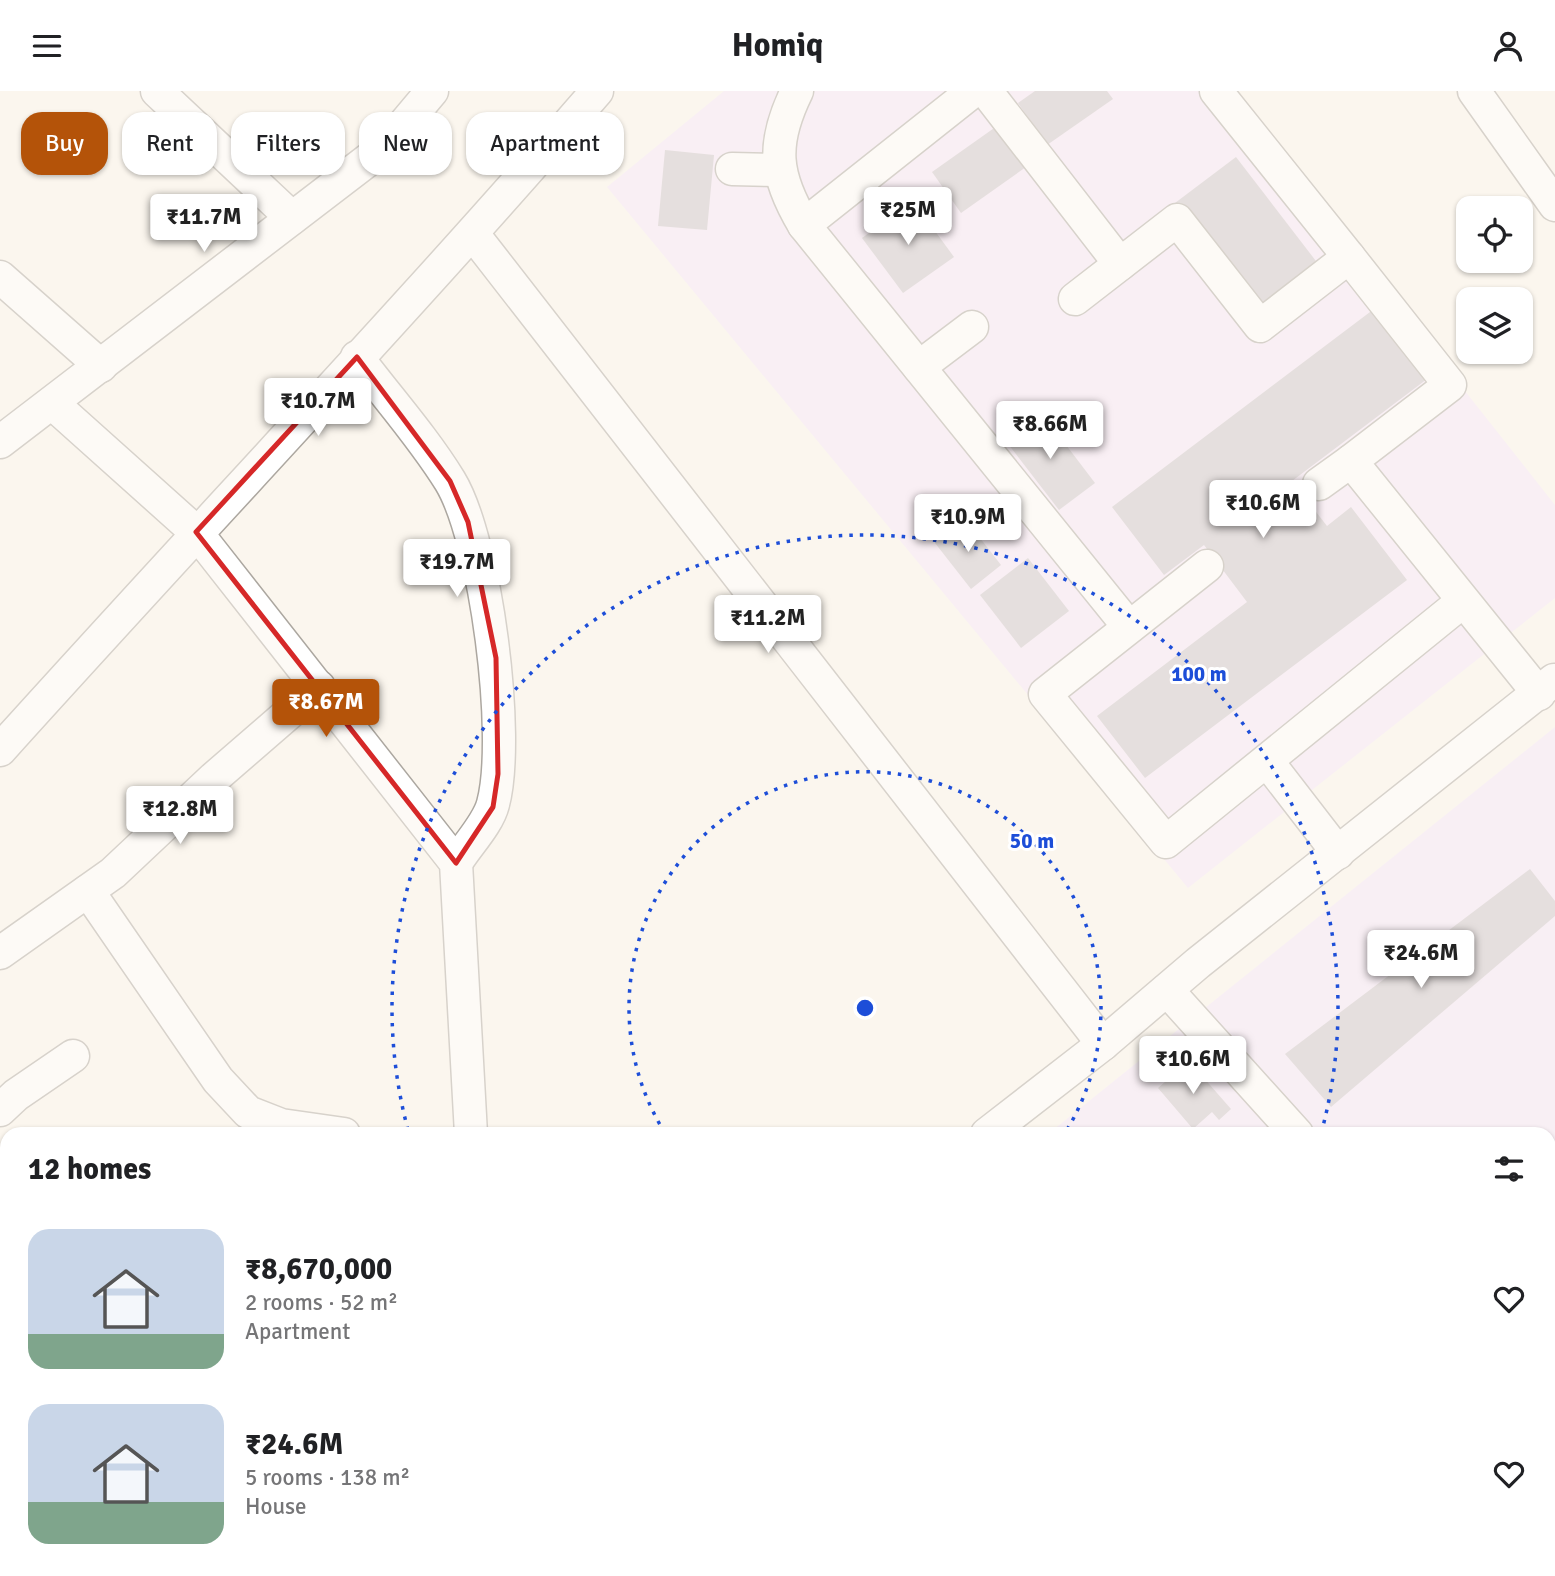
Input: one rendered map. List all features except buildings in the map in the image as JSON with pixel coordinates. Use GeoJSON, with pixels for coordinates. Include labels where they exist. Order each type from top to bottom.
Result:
{"type":"FeatureCollection","features":[{"type":"Feature","properties":{"kind":"street"},"geometry":{"type":"LineString","coordinates":[[158,91],[292,218]]}},
{"type":"Feature","properties":{"kind":"street"},"geometry":{"type":"LineString","coordinates":[[0,442],[385,147],[432,91]]}},
{"type":"Feature","properties":{"kind":"street"},"geometry":{"type":"LineString","coordinates":[[0,750],[357,357],[473,234],[597,91]]}},
{"type":"Feature","properties":{"kind":"street"},"geometry":{"type":"LineString","coordinates":[[796,91],[782,124],[778,159],[786,194],[804,225],[1129,627]]}},
{"type":"Feature","properties":{"kind":"street"},"geometry":{"type":"LineString","coordinates":[[804,225],[973,91]]}},
{"type":"Feature","properties":{"kind":"street"},"geometry":{"type":"LineString","coordinates":[[986,91],[1120,264]]}},
{"type":"Feature","properties":{"kind":"street"},"geometry":{"type":"LineString","coordinates":[[1216,91],[1450,385],[1319,484]]}},
{"type":"Feature","properties":{"kind":"street"},"geometry":{"type":"LineString","coordinates":[[1474,91],[1550,186]]}},
{"type":"Feature","properties":{"kind":"street"},"geometry":{"type":"LineString","coordinates":[[732,169],[780,170]]}},
{"type":"Feature","properties":{"kind":"street"},"geometry":{"type":"LineString","coordinates":[[1075,299],[1177,220],[1260,325],[1349,257]]}},
{"type":"Feature","properties":{"kind":"street"},"geometry":{"type":"LineString","coordinates":[[473,234],[1103,1044]]}},
{"type":"Feature","properties":{"kind":"street"},"geometry":{"type":"LineString","coordinates":[[0,277],[101,366]]}},
{"type":"Feature","properties":{"kind":"street"},"geometry":{"type":"LineString","coordinates":[[919,367],[972,327]]}},
{"type":"Feature","properties":{"kind":"street"},"geometry":{"type":"LineString","coordinates":[[357,357],[450,481],[468,522],[496,658],[498,774],[493,807],[456,863]]}},
{"type":"Feature","properties":{"kind":"street"},"geometry":{"type":"LineString","coordinates":[[52,403],[197,532],[456,863],[471,1127]]}},
{"type":"Feature","properties":{"kind":"street"},"geometry":{"type":"LineString","coordinates":[[996,1127],[1547,687],[1462,602],[1350,461]]}},
{"type":"Feature","properties":{"kind":"street"},"geometry":{"type":"LineString","coordinates":[[1206,566],[1045,694],[1166,842],[1462,602]]}},
{"type":"Feature","properties":{"kind":"street"},"geometry":{"type":"LineString","coordinates":[[0,953],[113,873],[214,778],[319,687]]}},
{"type":"Feature","properties":{"kind":"street"},"geometry":{"type":"LineString","coordinates":[[1267,761],[1338,853]]}},
{"type":"Feature","properties":{"kind":"street"},"geometry":{"type":"LineString","coordinates":[[88,891],[218,1080],[247,1112],[281,1125],[295,1127]]}},
{"type":"Feature","properties":{"kind":"street"},"geometry":{"type":"LineString","coordinates":[[1167,990],[1291,1127]]}},
{"type":"Feature","properties":{"kind":"street"},"geometry":{"type":"LineString","coordinates":[[0,1110],[16,1095],[73,1056]]}},
{"type":"Feature","properties":{"kind":"highlighted area"},"geometry":{"type":"Polygon","coordinates":[[[357,357],[450,481],[468,522],[496,658],[498,774],[493,807],[456,863],[319,687],[196,532],[357,357]]]}},
{"type":"Feature","properties":{"kind":"shaded area"},"geometry":{"type":"Polygon","coordinates":[[[724,91],[1228,91],[1555,505],[1555,598],[1188,888],[607,187],[724,91]]]}},
{"type":"Feature","properties":{"kind":"shaded area"},"geometry":{"type":"Polygon","coordinates":[[[1555,727],[1555,1127],[1057,1127],[1555,727]]]}}]}
